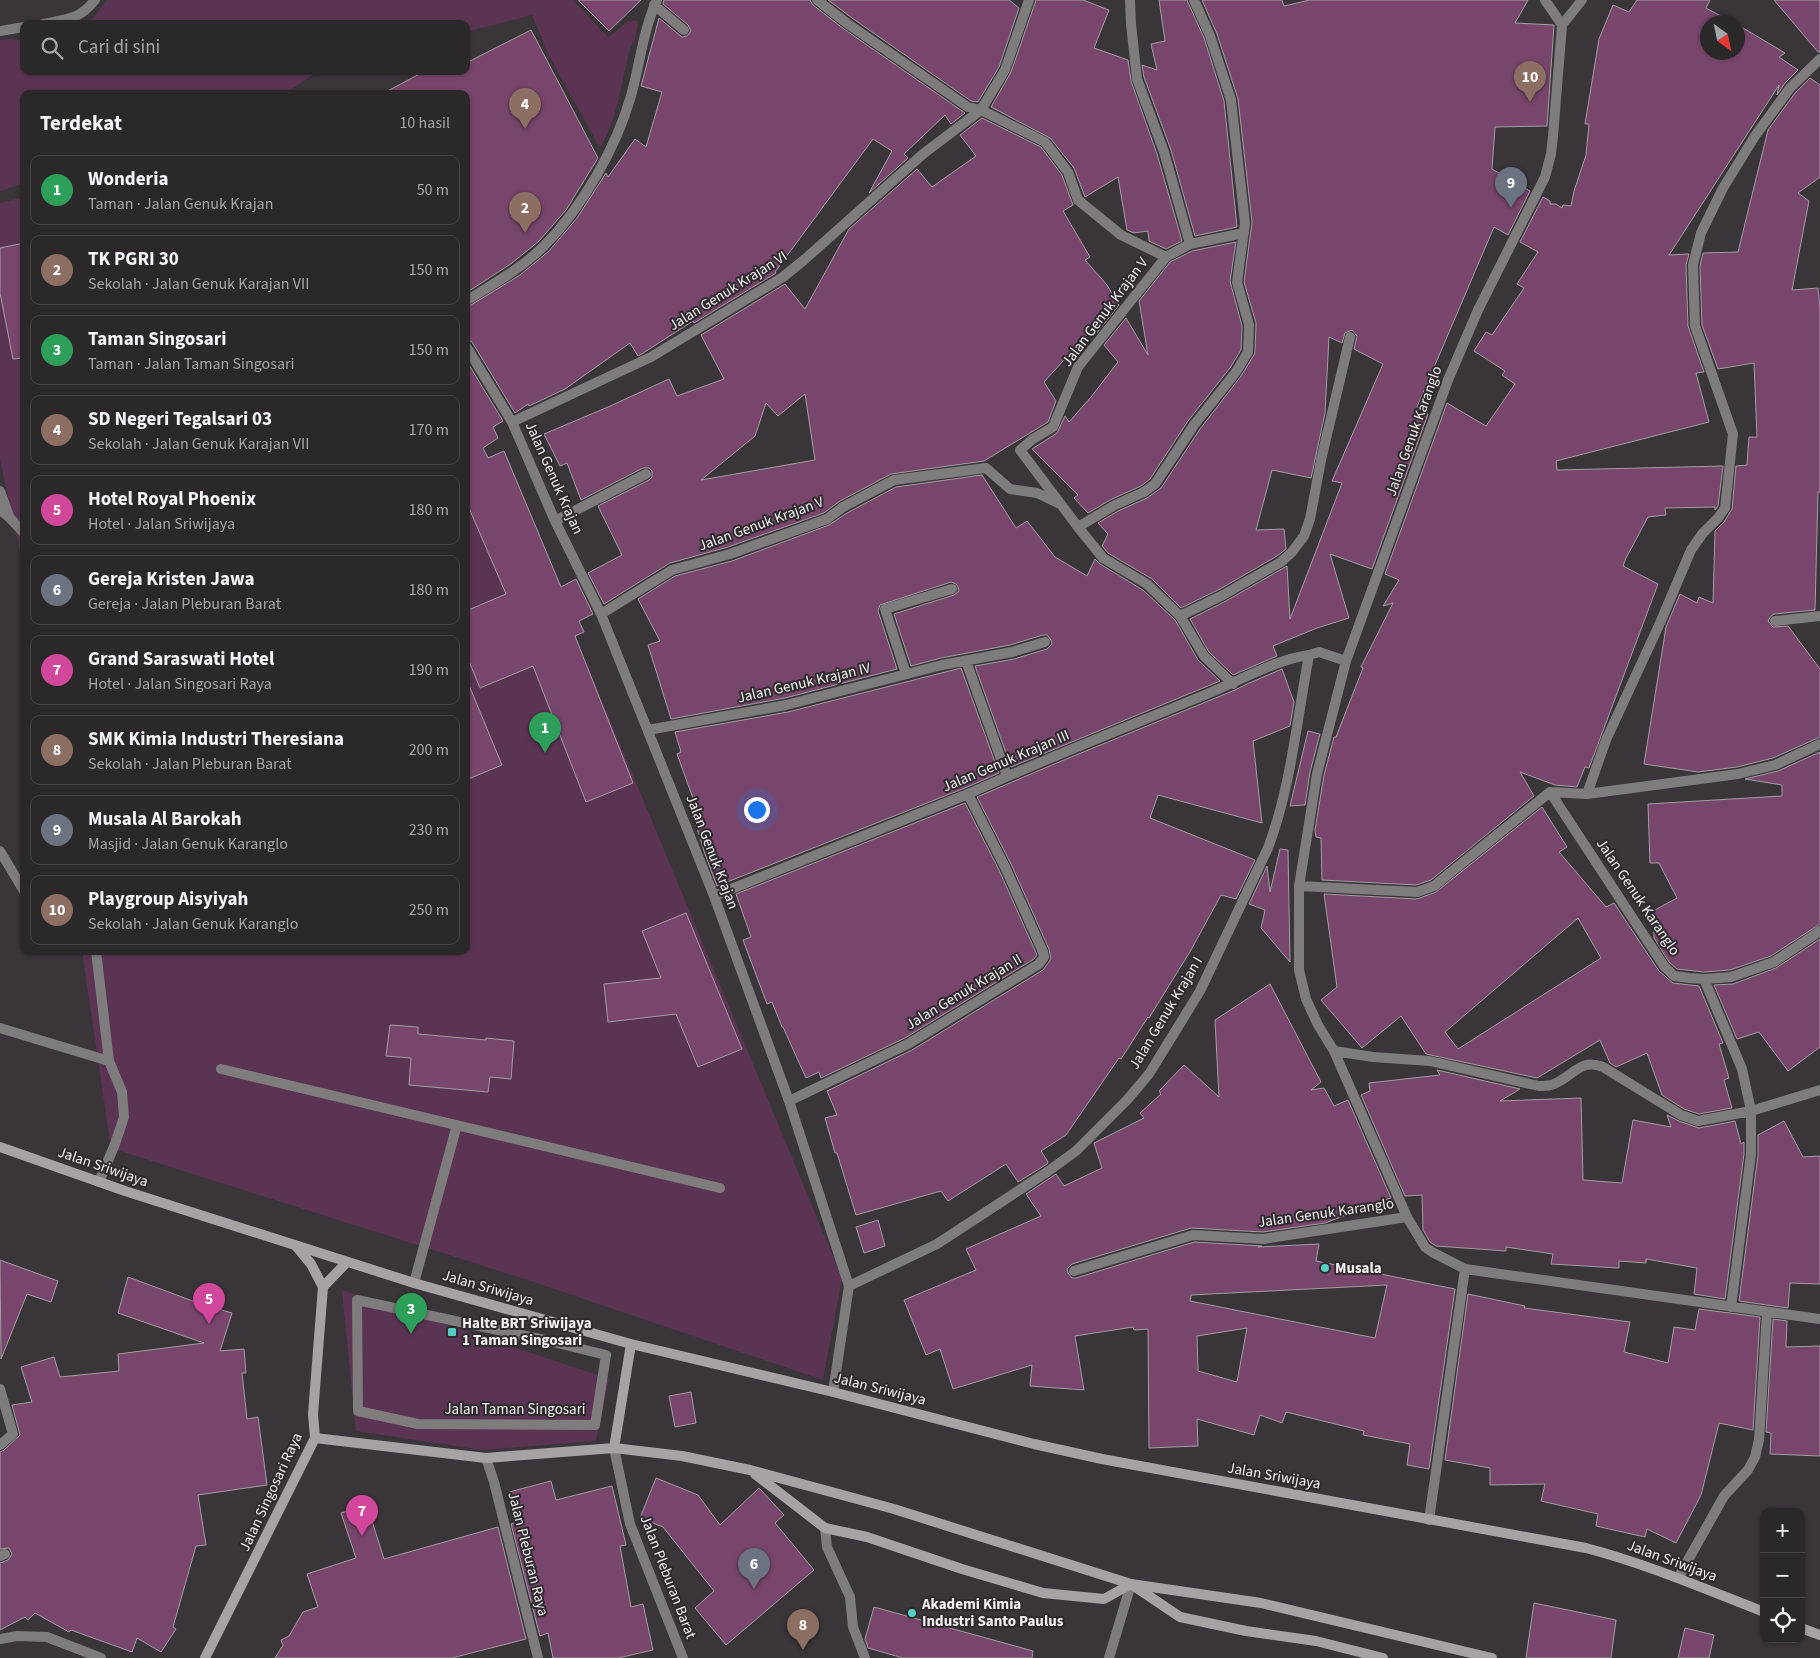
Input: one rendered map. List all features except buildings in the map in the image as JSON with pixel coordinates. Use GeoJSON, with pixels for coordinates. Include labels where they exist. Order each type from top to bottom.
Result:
{"type":"FeatureCollection","features":[{"type":"Feature","properties":{"kind":"main road","name":"Jalan Sriwijaya"},"geometry":{"type":"LineString","coordinates":[[0,1147],[99,1182],[414,1283],[630,1344],[833,1392],[1034,1444],[1102,1459],[1586,1548],[1621,1557],[1760,1610]]}},
{"type":"Feature","properties":{"kind":"main road"},"geometry":{"type":"LineString","coordinates":[[296,1246],[312,1264],[323,1287],[348,1262]]}},
{"type":"Feature","properties":{"kind":"main road","name":"Jalan Singosari Raya"},"geometry":{"type":"LineString","coordinates":[[205,1658],[258,1556],[315,1438],[313,1414],[323,1287]]}},
{"type":"Feature","properties":{"kind":"main road"},"geometry":{"type":"LineString","coordinates":[[614,1448],[630,1344]]}},
{"type":"Feature","properties":{"kind":"main road"},"geometry":{"type":"LineString","coordinates":[[315,1438],[486,1458],[614,1448],[682,1456],[750,1470],[894,1509],[1131,1584],[1261,1604],[1492,1658]]}},
{"type":"Feature","properties":{"kind":"main road"},"geometry":{"type":"LineString","coordinates":[[750,1470],[825,1528],[868,1537],[962,1569],[1043,1592],[1104,1599],[1131,1584]]}},
{"type":"Feature","properties":{"kind":"main road"},"geometry":{"type":"LineString","coordinates":[[1131,1584],[1180,1617],[1246,1631],[1316,1642],[1383,1658]]}},
{"type":"Feature","properties":{"kind":"main road"},"geometry":{"type":"LineString","coordinates":[[1805,1629],[1820,1635]]}},
{"type":"Feature","properties":{"kind":"street"},"geometry":{"type":"LineString","coordinates":[[63,20],[73,18],[85,12],[95,0]]}},
{"type":"Feature","properties":{"kind":"street"},"geometry":{"type":"LineString","coordinates":[[817,0],[848,24],[968,107],[981,110],[1045,142],[1068,172],[1078,200],[1121,235],[1166,257]]}},
{"type":"Feature","properties":{"kind":"street","name":"Jalan Genuk Krajan VI"},"geometry":{"type":"LineString","coordinates":[[512,422],[643,361],[783,277],[923,154],[981,110],[1005,70],[1029,0]]}},
{"type":"Feature","properties":{"kind":"street"},"geometry":{"type":"LineString","coordinates":[[1130,0],[1130,24],[1137,80],[1164,152],[1190,244]]}},
{"type":"Feature","properties":{"kind":"street"},"geometry":{"type":"LineString","coordinates":[[1078,527],[1119,503],[1144,492],[1155,484],[1194,425],[1236,372],[1248,352],[1249,325],[1237,282],[1244,233],[1244,216],[1231,100],[1210,36],[1194,0]]}},
{"type":"Feature","properties":{"kind":"street"},"geometry":{"type":"LineString","coordinates":[[1545,0],[1562,25],[1582,0]]}},
{"type":"Feature","properties":{"kind":"street"},"geometry":{"type":"LineString","coordinates":[[470,298],[514,271],[544,246],[572,212],[606,160],[631,97],[655,3],[684,30]]}},
{"type":"Feature","properties":{"kind":"street","name":"Jalan Genuk Karanglo"},"geometry":{"type":"LineString","coordinates":[[1562,25],[1551,154],[1545,177],[1478,310],[1340,659],[1317,774],[1300,886],[1298,934],[1301,979],[1306,999],[1318,1025],[1334,1052],[1407,1217],[1425,1246],[1432,1252],[1465,1269],[1820,1319]]}},
{"type":"Feature","properties":{"kind":"street"},"geometry":{"type":"LineString","coordinates":[[0,31],[20,28]]}},
{"type":"Feature","properties":{"kind":"street"},"geometry":{"type":"LineString","coordinates":[[1587,794],[1606,740],[1660,623],[1691,550],[1725,508],[1733,434],[1695,326],[1692,265],[1701,233],[1723,188],[1766,121],[1790,88],[1820,59]]}},
{"type":"Feature","properties":{"kind":"street","name":"Jalan Genuk Krajan V"},"geometry":{"type":"LineString","coordinates":[[1061,505],[1020,450],[1033,439],[1053,427],[1078,367],[1166,257],[1190,244],[1244,233]]}},
{"type":"Feature","properties":{"kind":"street"},"geometry":{"type":"LineString","coordinates":[[1180,616],[1223,595],[1276,565],[1292,552],[1304,536],[1310,519],[1321,460],[1350,337]]}},
{"type":"Feature","properties":{"kind":"street","name":"Jalan Genuk Krajan"},"geometry":{"type":"LineString","coordinates":[[470,353],[512,422],[556,521],[601,614],[714,896],[789,1101],[849,1286],[833,1392]]}},
{"type":"Feature","properties":{"kind":"street","name":"Jalan Genuk Krajan V"},"geometry":{"type":"LineString","coordinates":[[601,614],[672,570],[730,554],[827,519],[843,507],[894,480],[986,468],[1010,489],[1037,493],[1061,505]]}},
{"type":"Feature","properties":{"kind":"street"},"geometry":{"type":"LineString","coordinates":[[556,521],[646,474]]}},
{"type":"Feature","properties":{"kind":"street"},"geometry":{"type":"LineString","coordinates":[[0,491],[9,517]]}},
{"type":"Feature","properties":{"kind":"street"},"geometry":{"type":"LineString","coordinates":[[1061,505],[1103,558],[1147,584],[1180,616],[1204,656],[1233,684]]}},
{"type":"Feature","properties":{"kind":"street"},"geometry":{"type":"LineString","coordinates":[[0,510],[20,529]]}},
{"type":"Feature","properties":{"kind":"street"},"geometry":{"type":"LineString","coordinates":[[906,674],[885,609],[952,589]]}},
{"type":"Feature","properties":{"kind":"street"},"geometry":{"type":"LineString","coordinates":[[1775,621],[1820,616]]}},
{"type":"Feature","properties":{"kind":"street","name":"Jalan Genuk Krajan IV"},"geometry":{"type":"LineString","coordinates":[[648,730],[786,705],[942,665],[1012,652],[1045,642]]}},
{"type":"Feature","properties":{"kind":"street","name":"Jalan Genuk Krajan III"},"geometry":{"type":"LineString","coordinates":[[714,896],[968,794],[1007,776],[1233,684],[1293,657],[1314,654],[1340,659]]}},
{"type":"Feature","properties":{"kind":"street","name":"Jalan Genuk Krajan I"},"geometry":{"type":"LineString","coordinates":[[849,1286],[937,1244],[1047,1172],[1076,1151],[1127,1100],[1149,1074],[1200,991],[1268,848],[1284,798],[1314,654]]}},
{"type":"Feature","properties":{"kind":"street"},"geometry":{"type":"LineString","coordinates":[[966,662],[1007,776]]}},
{"type":"Feature","properties":{"kind":"street"},"geometry":{"type":"LineString","coordinates":[[1300,886],[1417,892],[1434,886],[1550,792],[1587,794],[1738,774],[1775,766],[1820,744]]}},
{"type":"Feature","properties":{"kind":"street","name":"Jalan Genuk Karanglo"},"geometry":{"type":"LineString","coordinates":[[1550,792],[1664,966],[1674,976],[1704,979],[1731,977],[1774,962],[1820,931]]}},
{"type":"Feature","properties":{"kind":"street","name":"Jalan Genuk Krajan II"},"geometry":{"type":"LineString","coordinates":[[789,1101],[908,1044],[1039,964],[1044,957],[1004,867],[968,794]]}},
{"type":"Feature","properties":{"kind":"street"},"geometry":{"type":"LineString","coordinates":[[0,851],[20,884]]}},
{"type":"Feature","properties":{"kind":"street"},"geometry":{"type":"LineString","coordinates":[[96,955],[109,1061],[122,1092],[124,1117],[99,1182]]}},
{"type":"Feature","properties":{"kind":"street"},"geometry":{"type":"LineString","coordinates":[[1704,979],[1742,1069],[1751,1111],[1751,1154],[1731,1307]]}},
{"type":"Feature","properties":{"kind":"street"},"geometry":{"type":"LineString","coordinates":[[0,1028],[109,1061]]}},
{"type":"Feature","properties":{"kind":"street"},"geometry":{"type":"LineString","coordinates":[[1334,1052],[1430,1061],[1539,1086],[1554,1085],[1586,1064],[1595,1064],[1604,1067],[1681,1115],[1698,1120],[1751,1111],[1820,1090]]}},
{"type":"Feature","properties":{"kind":"street"},"geometry":{"type":"LineString","coordinates":[[221,1069],[720,1188]]}},
{"type":"Feature","properties":{"kind":"street"},"geometry":{"type":"LineString","coordinates":[[414,1283],[457,1125]]}},
{"type":"Feature","properties":{"kind":"street","name":"Jalan Genuk Karanglo"},"geometry":{"type":"LineString","coordinates":[[1074,1271],[1193,1235],[1263,1239],[1407,1217]]}},
{"type":"Feature","properties":{"kind":"street"},"geometry":{"type":"LineString","coordinates":[[1429,1520],[1465,1269]]}},
{"type":"Feature","properties":{"kind":"street","name":"Jalan Taman Singosari"},"geometry":{"type":"LineString","coordinates":[[358,1300],[606,1355],[595,1424],[418,1424],[358,1411],[358,1300]]}},
{"type":"Feature","properties":{"kind":"street"},"geometry":{"type":"LineString","coordinates":[[1678,1578],[1724,1496],[1748,1470],[1755,1458],[1759,1440],[1767,1312]]}},
{"type":"Feature","properties":{"kind":"street"},"geometry":{"type":"LineString","coordinates":[[0,1389],[13,1434],[0,1445]]}},
{"type":"Feature","properties":{"kind":"street","name":"Jalan Pleburan Barat"},"geometry":{"type":"LineString","coordinates":[[614,1448],[630,1524],[683,1658]]}},
{"type":"Feature","properties":{"kind":"street","name":"Jalan Pleburan Raya"},"geometry":{"type":"LineString","coordinates":[[486,1458],[494,1482],[538,1658]]}},
{"type":"Feature","properties":{"kind":"street"},"geometry":{"type":"LineString","coordinates":[[825,1528],[826,1547],[850,1596],[853,1627],[866,1658]]}},
{"type":"Feature","properties":{"kind":"street"},"geometry":{"type":"LineString","coordinates":[[1109,1658],[1131,1584]]}},
{"type":"Feature","properties":{"kind":"street"},"geometry":{"type":"LineString","coordinates":[[0,1639],[18,1636],[47,1636],[101,1658]]}},
{"type":"Feature","properties":{"kind":"shaded area"},"geometry":{"type":"Polygon","coordinates":[[[107,0],[573,0],[609,37],[627,22],[637,20],[638,25],[614,115],[600,148],[549,56],[532,15],[470,31],[470,20],[90,20],[107,0]]]}},
{"type":"Feature","properties":{"kind":"shaded area"},"geometry":{"type":"Polygon","coordinates":[[[0,40],[20,40],[20,75],[312,75],[290,90],[20,90],[20,184],[0,191],[0,40]]]}},
{"type":"Feature","properties":{"kind":"shaded area"},"geometry":{"type":"Polygon","coordinates":[[[20,198],[20,551],[0,460],[0,203],[20,198]]]}},
{"type":"Feature","properties":{"kind":"shaded area"},"geometry":{"type":"Polygon","coordinates":[[[470,422],[541,554],[842,1278],[823,1380],[528,1280],[111,1148],[83,955],[470,955],[470,422]]]}},
{"type":"Feature","properties":{"kind":"shaded area"},"geometry":{"type":"Polygon","coordinates":[[[342,1290],[609,1379],[596,1441],[482,1450],[356,1431],[342,1290]]]}},
{"type":"Feature","properties":{"kind":"place","name":"Playgroup Aisyiyah"},"geometry":{"type":"Point","coordinates":[1530,102]}},
{"type":"Feature","properties":{"kind":"place","name":"SD Negeri Tegalsari 03"},"geometry":{"type":"Point","coordinates":[525,129]}},
{"type":"Feature","properties":{"kind":"place","name":"Musala Al Barokah"},"geometry":{"type":"Point","coordinates":[1511,208]}},
{"type":"Feature","properties":{"kind":"place","name":"TK PGRI 30"},"geometry":{"type":"Point","coordinates":[525,233]}},
{"type":"Feature","properties":{"kind":"place","name":"Wonderia"},"geometry":{"type":"Point","coordinates":[545,753]}},
{"type":"Feature","properties":{"kind":"place","name":"Musala"},"geometry":{"type":"Point","coordinates":[1325,1268]}},
{"type":"Feature","properties":{"kind":"place","name":"Hotel Royal Phoenix"},"geometry":{"type":"Point","coordinates":[209,1324]}},
{"type":"Feature","properties":{"kind":"place","name":"Halte BRT Sriwijaya 1 Taman Singosari"},"geometry":{"type":"Point","coordinates":[452,1332]}},
{"type":"Feature","properties":{"kind":"place","name":"Taman Singosari"},"geometry":{"type":"Point","coordinates":[411,1334]}},
{"type":"Feature","properties":{"kind":"place","name":"Grand Saraswati Hotel"},"geometry":{"type":"Point","coordinates":[362,1536]}},
{"type":"Feature","properties":{"kind":"place","name":"Gereja Kristen Jawa"},"geometry":{"type":"Point","coordinates":[754,1589]}},
{"type":"Feature","properties":{"kind":"place","name":"Akademi Kimia Industri Santo Paulus"},"geometry":{"type":"Point","coordinates":[912,1613]}},
{"type":"Feature","properties":{"kind":"place","name":"SMK Kimia Industri Theresiana"},"geometry":{"type":"Point","coordinates":[803,1650]}}]}
